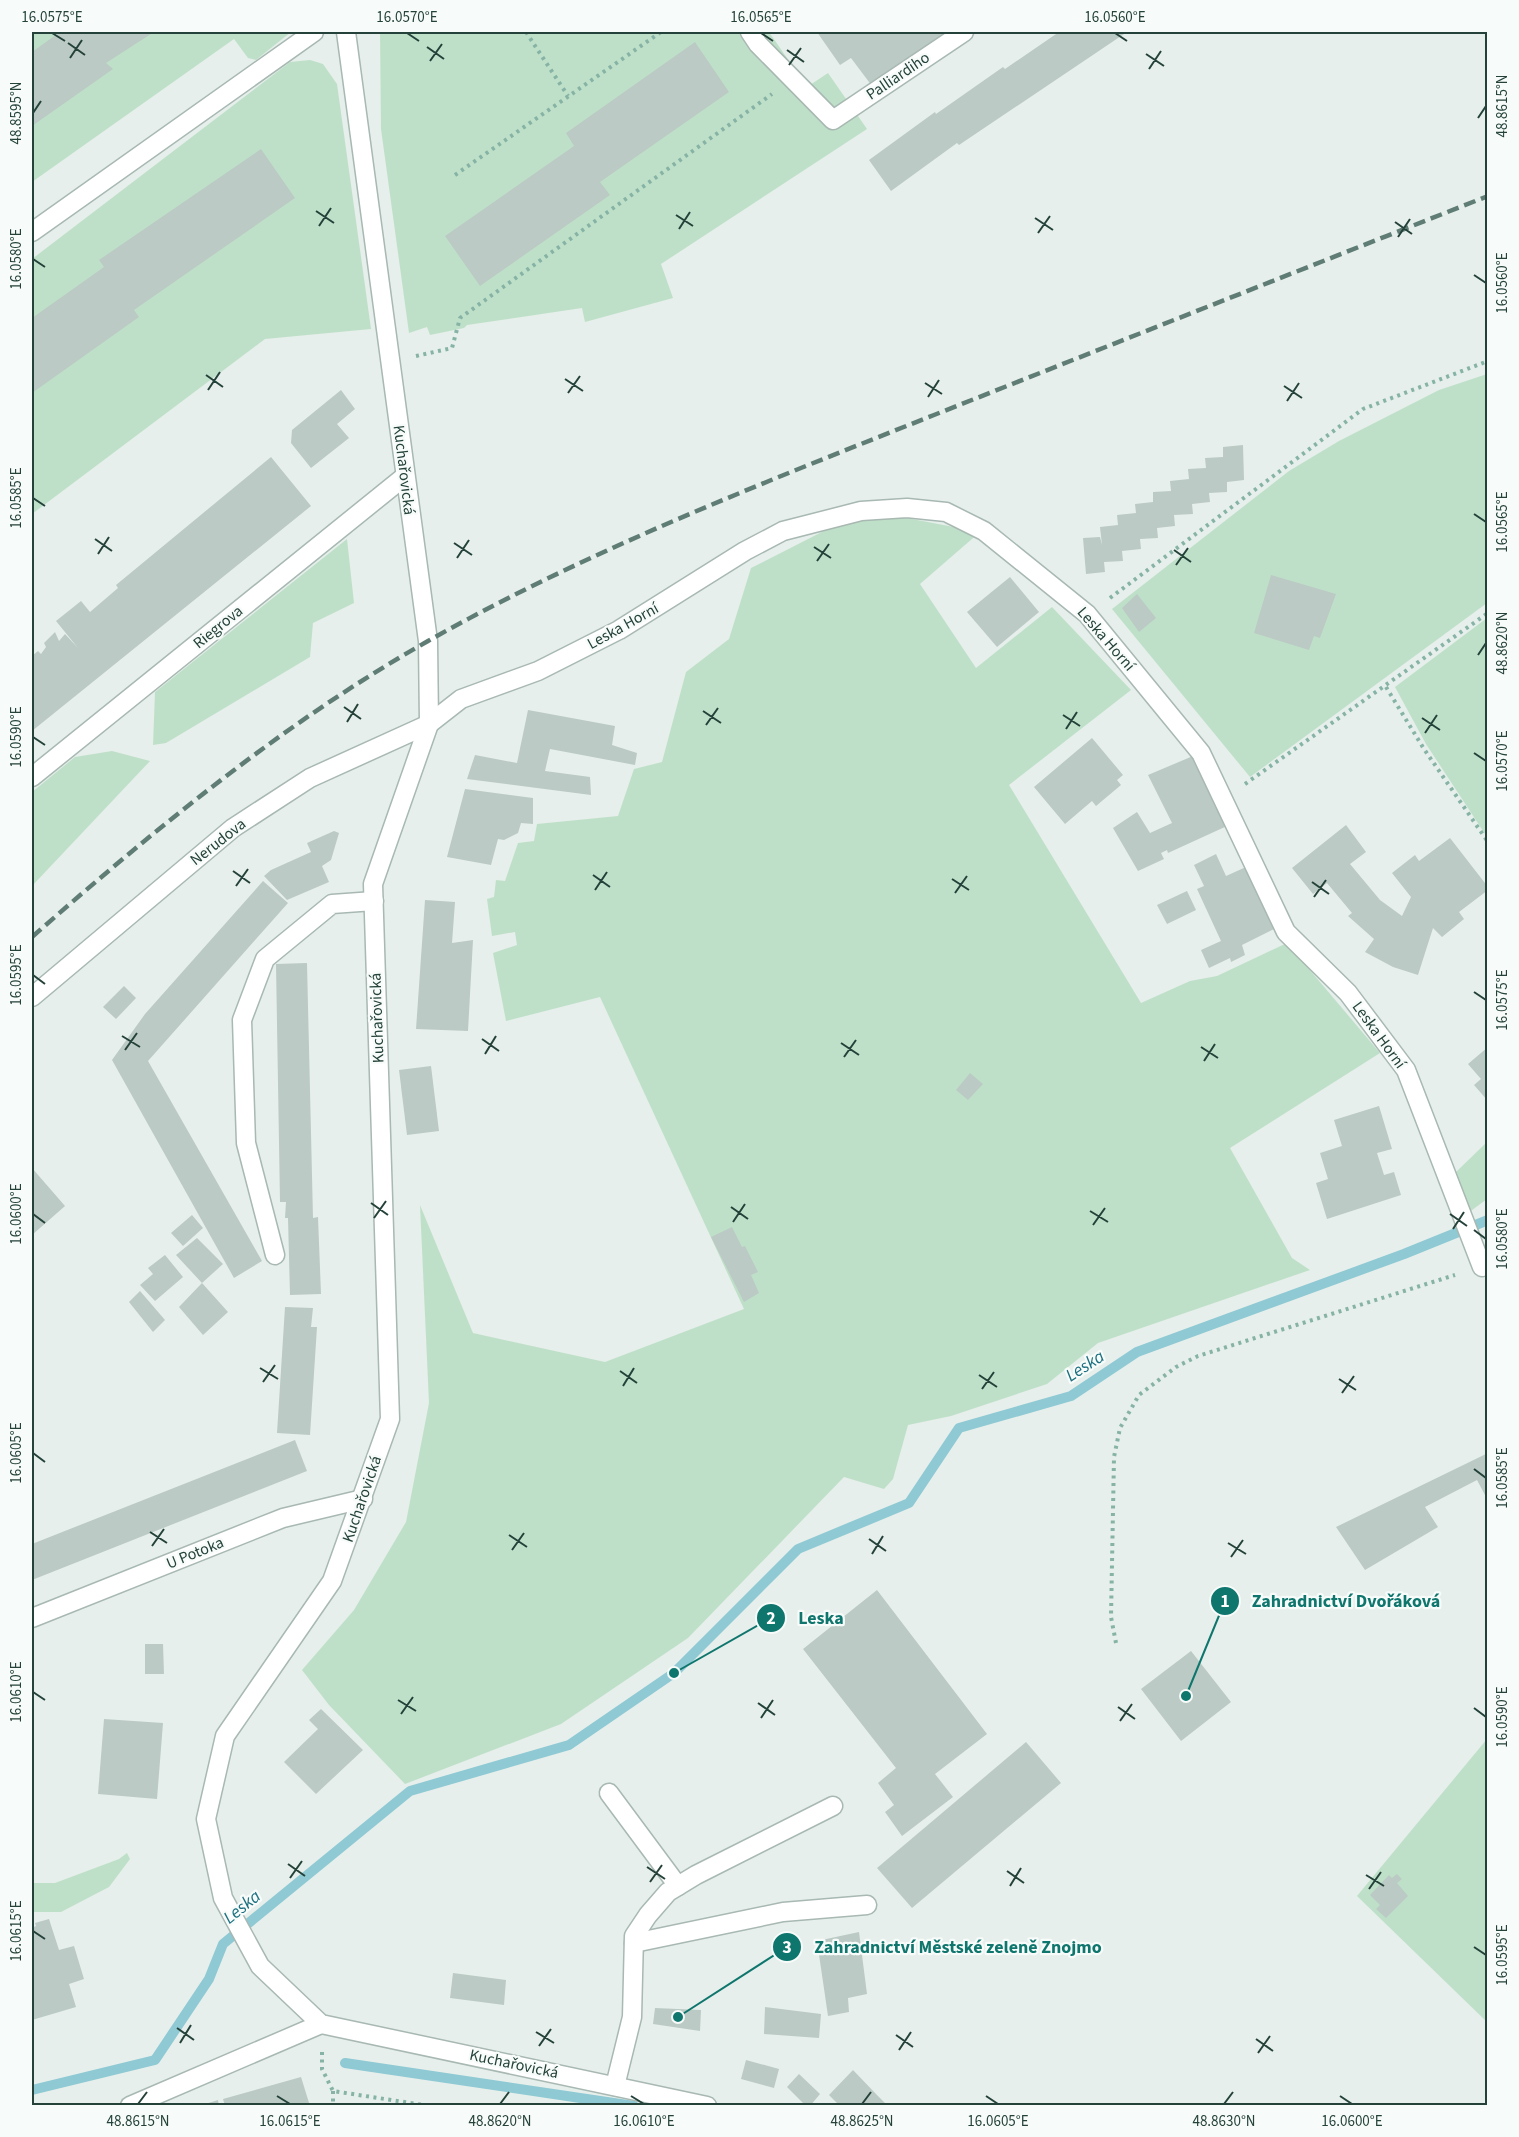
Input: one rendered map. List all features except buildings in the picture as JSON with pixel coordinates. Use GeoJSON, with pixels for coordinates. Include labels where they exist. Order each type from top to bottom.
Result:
{"type":"FeatureCollection","features":[{"type":"Feature","properties":{"kind":"street"},"geometry":{"type":"LineString","coordinates":[[32,232],[314,32]]}},
{"type":"Feature","properties":{"kind":"street","name":"Kuchařovická"},"geometry":{"type":"LineString","coordinates":[[346,32],[392,362],[404,477],[428,641],[429,724],[373,884],[390,1419],[332,1581],[225,1736],[206,1819],[223,1898],[260,1966],[321,2024],[707,2106]]}},
{"type":"Feature","properties":{"kind":"street"},"geometry":{"type":"LineString","coordinates":[[750,32],[758,44],[793,80]]}},
{"type":"Feature","properties":{"kind":"street","name":"Palliardiho"},"geometry":{"type":"LineString","coordinates":[[793,80],[833,120],[964,32]]}},
{"type":"Feature","properties":{"kind":"street","name":"Riegrova"},"geometry":{"type":"LineString","coordinates":[[32,777],[404,477]]}},
{"type":"Feature","properties":{"kind":"street","name":"Leska Horní"},"geometry":{"type":"LineString","coordinates":[[429,724],[461,699],[538,671],[620,630],[745,551],[783,531],[861,511],[908,508],[946,512],[984,531],[1088,614],[1201,753],[1286,932],[1348,993],[1406,1070],[1482,1267]]}},
{"type":"Feature","properties":{"kind":"street","name":"Nerudova"},"geometry":{"type":"LineString","coordinates":[[32,998],[233,828],[310,778],[429,724]]}},
{"type":"Feature","properties":{"kind":"street"},"geometry":{"type":"LineString","coordinates":[[275,1255],[246,1143],[242,1020],[265,959],[332,904],[374,901]]}},
{"type":"Feature","properties":{"kind":"street","name":"U Potoka"},"geometry":{"type":"LineString","coordinates":[[32,1618],[283,1518],[363,1499]]}},
{"type":"Feature","properties":{"kind":"street"},"geometry":{"type":"LineString","coordinates":[[609,1793],[678,1886]]}},
{"type":"Feature","properties":{"kind":"street"},"geometry":{"type":"LineString","coordinates":[[615,2086],[632,2017],[634,1936],[648,1915],[668,1892],[678,1886],[833,1806]]}},
{"type":"Feature","properties":{"kind":"street"},"geometry":{"type":"LineString","coordinates":[[634,1943],[783,1912],[867,1905]]}},
{"type":"Feature","properties":{"kind":"street"},"geometry":{"type":"LineString","coordinates":[[130,2106],[321,2024]]}},
{"type":"Feature","properties":{"kind":"path"},"geometry":{"type":"LineString","coordinates":[[526,32],[568,96]]}},
{"type":"Feature","properties":{"kind":"path"},"geometry":{"type":"LineString","coordinates":[[454,175],[661,32]]}},
{"type":"Feature","properties":{"kind":"path"},"geometry":{"type":"LineString","coordinates":[[392,362],[452,348],[460,318],[793,80]]}},
{"type":"Feature","properties":{"kind":"path"},"geometry":{"type":"LineString","coordinates":[[1088,614],[1363,409],[1488,361]]}},
{"type":"Feature","properties":{"kind":"path"},"geometry":{"type":"LineString","coordinates":[[1224,799],[1488,614]]}},
{"type":"Feature","properties":{"kind":"path"},"geometry":{"type":"LineString","coordinates":[[1386,687],[1424,749],[1488,842]]}},
{"type":"Feature","properties":{"kind":"path"},"geometry":{"type":"LineString","coordinates":[[1116,1643],[1111,1617],[1114,1457],[1120,1428],[1139,1395],[1176,1367],[1198,1356],[1438,1281]]}},
{"type":"Feature","properties":{"kind":"path"},"geometry":{"type":"LineString","coordinates":[[321,2024],[322,2069],[333,2091],[333,2106]]}},
{"type":"Feature","properties":{"kind":"path"},"geometry":{"type":"LineString","coordinates":[[333,2091],[430,2106]]}},
{"type":"Feature","properties":{"kind":"green space"},"geometry":{"type":"Polygon","coordinates":[[[32,32],[291,32],[256,60],[248,58],[234,39],[32,182],[32,32]]]}},
{"type":"Feature","properties":{"kind":"green space"},"geometry":{"type":"Polygon","coordinates":[[[380,32],[769,32],[807,87],[828,73],[867,129],[661,264],[673,298],[585,322],[582,308],[467,325],[464,328],[430,335],[427,327],[409,333],[381,129],[380,32]]]}},
{"type":"Feature","properties":{"kind":"green space"},"geometry":{"type":"Polygon","coordinates":[[[310,60],[323,64],[337,84],[371,329],[265,339],[32,514],[32,259],[290,62],[310,60]]]}},
{"type":"Feature","properties":{"kind":"green space"},"geometry":{"type":"Polygon","coordinates":[[[1487,374],[1487,603],[1250,777],[1112,609],[1289,471],[1339,441],[1439,390],[1487,374]]]}},
{"type":"Feature","properties":{"kind":"green space"},"geometry":{"type":"Polygon","coordinates":[[[865,510],[980,532],[920,584],[976,668],[1052,607],[1131,690],[1009,785],[1141,1003],[1190,981],[1217,976],[1287,943],[1380,1053],[1230,1148],[1292,1258],[1310,1270],[1098,1343],[1047,1384],[951,1416],[908,1425],[893,1479],[884,1489],[844,1477],[688,1638],[561,1724],[405,1784],[329,1705],[302,1670],[354,1610],[406,1522],[429,1403],[420,1205],[473,1333],[605,1362],[744,1309],[600,997],[506,1021],[493,953],[517,945],[515,932],[492,936],[487,899],[494,897],[496,880],[505,881],[518,843],[534,841],[537,824],[618,816],[634,769],[662,762],[686,672],[729,639],[751,568],[865,510]]]}},
{"type":"Feature","properties":{"kind":"green space"},"geometry":{"type":"Polygon","coordinates":[[[347,539],[354,603],[313,623],[310,657],[166,743],[153,745],[155,692],[347,539]]]}},
{"type":"Feature","properties":{"kind":"green space"},"geometry":{"type":"Polygon","coordinates":[[[1487,618],[1487,837],[1426,744],[1395,687],[1487,618]]]}},
{"type":"Feature","properties":{"kind":"green space"},"geometry":{"type":"Polygon","coordinates":[[[112,751],[150,761],[32,886],[32,792],[75,757],[112,751]]]}},
{"type":"Feature","properties":{"kind":"green space"},"geometry":{"type":"Polygon","coordinates":[[[1487,1142],[1487,1199],[1468,1213],[1455,1173],[1487,1142]]]}},
{"type":"Feature","properties":{"kind":"green space"},"geometry":{"type":"Polygon","coordinates":[[[1487,1739],[1487,2022],[1357,1896],[1487,1739]]]}},
{"type":"Feature","properties":{"kind":"green space"},"geometry":{"type":"Polygon","coordinates":[[[127,1853],[130,1859],[109,1887],[61,1912],[32,1912],[32,1883],[55,1883],[119,1859],[127,1853]]]}},
{"type":"Feature","properties":{"kind":"waterway","name":"Leska"},"geometry":{"type":"LineString","coordinates":[[32,2090],[155,2060],[209,1979],[223,1944],[410,1791],[569,1745],[674,1673],[798,1549],[909,1503],[959,1428],[1071,1396],[1137,1352],[1404,1254],[1488,1220]]}},
{"type":"Feature","properties":{"kind":"waterway"},"geometry":{"type":"LineString","coordinates":[[345,2063],[634,2106]]}},
{"type":"Feature","properties":{"kind":"railway"},"geometry":{"type":"LineString","coordinates":[[32,937],[174,817],[272,742],[375,673],[489,608],[614,547],[741,492],[1488,196]]}},
{"type":"Feature","properties":{"kind":"place","name":"Leska"},"geometry":{"type":"Point","coordinates":[674,1673]}},
{"type":"Feature","properties":{"kind":"place","name":"Zahradnictví Dvořáková"},"geometry":{"type":"Point","coordinates":[1186,1696]}},
{"type":"Feature","properties":{"kind":"place","name":"Zahradnictví Městské zeleně Znojmo"},"geometry":{"type":"Point","coordinates":[678,2017]}}]}
